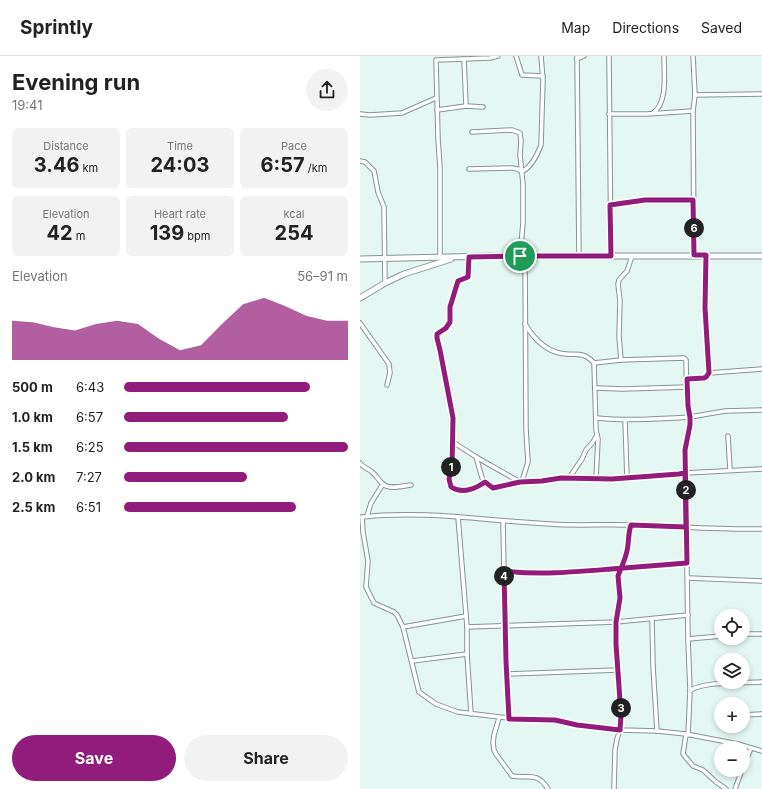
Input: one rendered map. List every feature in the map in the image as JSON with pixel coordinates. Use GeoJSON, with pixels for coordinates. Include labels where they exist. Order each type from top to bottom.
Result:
{"type":"FeatureCollection","features":[{"type":"Feature","properties":{"kind":"main road"},"geometry":{"type":"LineString","coordinates":[[360,259],[522,256],[762,256]]}},
{"type":"Feature","properties":{"kind":"main road"},"geometry":{"type":"LineString","coordinates":[[360,298],[384,283],[404,274],[454,258]]}},
{"type":"Feature","properties":{"kind":"street"},"geometry":{"type":"LineString","coordinates":[[440,257],[440,168],[436,98],[436,60],[490,58],[498,56]]}},
{"type":"Feature","properties":{"kind":"street"},"geometry":{"type":"LineString","coordinates":[[516,56],[522,75],[543,76]]}},
{"type":"Feature","properties":{"kind":"street"},"geometry":{"type":"LineString","coordinates":[[522,172],[538,155],[541,145],[543,76],[541,56]]}},
{"type":"Feature","properties":{"kind":"street"},"geometry":{"type":"LineString","coordinates":[[579,256],[577,58],[584,56]]}},
{"type":"Feature","properties":{"kind":"street"},"geometry":{"type":"LineString","coordinates":[[609,56],[611,256]]}},
{"type":"Feature","properties":{"kind":"street"},"geometry":{"type":"LineString","coordinates":[[652,114],[659,108],[664,90],[664,56]]}},
{"type":"Feature","properties":{"kind":"street"},"geometry":{"type":"LineString","coordinates":[[694,56],[694,255]]}},
{"type":"Feature","properties":{"kind":"street"},"geometry":{"type":"LineString","coordinates":[[464,59],[466,106]]}},
{"type":"Feature","properties":{"kind":"street"},"geometry":{"type":"LineString","coordinates":[[695,94],[762,94]]}},
{"type":"Feature","properties":{"kind":"street"},"geometry":{"type":"LineString","coordinates":[[360,114],[370,115],[402,113],[436,98]]}},
{"type":"Feature","properties":{"kind":"street"},"geometry":{"type":"LineString","coordinates":[[437,110],[466,106],[483,107]]}},
{"type":"Feature","properties":{"kind":"street"},"geometry":{"type":"LineString","coordinates":[[609,114],[652,114],[693,111]]}},
{"type":"Feature","properties":{"kind":"street"},"geometry":{"type":"LineString","coordinates":[[472,132],[512,130],[520,133],[522,141],[520,155],[523,184],[522,256],[528,462],[521,482]]}},
{"type":"Feature","properties":{"kind":"street"},"geometry":{"type":"LineString","coordinates":[[360,161],[365,162],[374,171],[378,192],[384,207],[384,283]]}},
{"type":"Feature","properties":{"kind":"street"},"geometry":{"type":"LineString","coordinates":[[469,169],[512,168],[518,169],[522,172]]}},
{"type":"Feature","properties":{"kind":"street"},"geometry":{"type":"LineString","coordinates":[[610,205],[645,200],[693,200]]}},
{"type":"Feature","properties":{"kind":"street"},"geometry":{"type":"LineString","coordinates":[[706,255],[705,308],[709,373]]}},
{"type":"Feature","properties":{"kind":"street"},"geometry":{"type":"LineString","coordinates":[[621,360],[619,336],[620,301],[618,284],[619,280],[627,271],[632,256]]}},
{"type":"Feature","properties":{"kind":"street"},"geometry":{"type":"LineString","coordinates":[[469,257],[468,277],[460,279],[456,285],[450,307],[450,322],[446,328],[437,334],[437,338],[452,411],[452,467],[449,479],[451,487],[460,490],[470,490],[485,482]]}},
{"type":"Feature","properties":{"kind":"street"},"geometry":{"type":"LineString","coordinates":[[360,323],[389,364],[390,373],[387,385]]}},
{"type":"Feature","properties":{"kind":"street"},"geometry":{"type":"LineString","coordinates":[[525,323],[533,337],[548,348],[563,354],[574,353],[586,356],[594,363],[598,439],[596,479]]}},
{"type":"Feature","properties":{"kind":"street"},"geometry":{"type":"LineString","coordinates":[[594,363],[621,360],[684,358],[686,360],[688,406],[690,417],[685,450],[690,691],[687,734],[683,754],[693,766],[703,770],[726,789]]}},
{"type":"Feature","properties":{"kind":"street"},"geometry":{"type":"LineString","coordinates":[[687,379],[704,378],[709,373],[762,369]]}},
{"type":"Feature","properties":{"kind":"street"},"geometry":{"type":"LineString","coordinates":[[596,388],[623,389],[687,387]]}},
{"type":"Feature","properties":{"kind":"street"},"geometry":{"type":"LineString","coordinates":[[597,418],[656,420],[690,417],[725,411],[762,411]]}},
{"type":"Feature","properties":{"kind":"street"},"geometry":{"type":"LineString","coordinates":[[624,420],[627,478]]}},
{"type":"Feature","properties":{"kind":"street"},"geometry":{"type":"LineString","coordinates":[[569,478],[597,434]]}},
{"type":"Feature","properties":{"kind":"street"},"geometry":{"type":"LineString","coordinates":[[728,436],[730,470]]}},
{"type":"Feature","properties":{"kind":"street"},"geometry":{"type":"LineString","coordinates":[[453,442],[476,457],[521,482]]}},
{"type":"Feature","properties":{"kind":"street"},"geometry":{"type":"LineString","coordinates":[[476,457],[485,482],[493,488],[512,483],[569,478],[627,478],[762,469]]}},
{"type":"Feature","properties":{"kind":"street"},"geometry":{"type":"LineString","coordinates":[[360,463],[362,467],[369,469],[383,484],[388,487],[411,486]]}},
{"type":"Feature","properties":{"kind":"street"},"geometry":{"type":"LineString","coordinates":[[511,477],[512,483]]}},
{"type":"Feature","properties":{"kind":"street"},"geometry":{"type":"LineString","coordinates":[[367,516],[371,503],[383,484]]}},
{"type":"Feature","properties":{"kind":"street"},"geometry":{"type":"LineString","coordinates":[[762,529],[549,524],[477,518],[398,515],[361,517],[368,561],[366,587],[374,604],[394,612],[397,615],[403,627],[417,686],[422,696],[445,708],[458,712],[509,719],[555,720],[577,725],[620,730],[657,731],[687,734],[738,744],[762,751]]}},
{"type":"Feature","properties":{"kind":"street"},"geometry":{"type":"LineString","coordinates":[[458,517],[467,627],[467,654],[471,714]]}},
{"type":"Feature","properties":{"kind":"street"},"geometry":{"type":"LineString","coordinates":[[503,521],[506,674],[509,719]]}},
{"type":"Feature","properties":{"kind":"street"},"geometry":{"type":"LineString","coordinates":[[614,789],[616,739],[620,730],[621,715],[616,622],[620,598],[618,576],[627,553],[631,525]]}},
{"type":"Feature","properties":{"kind":"street"},"geometry":{"type":"LineString","coordinates":[[504,571],[524,573],[562,573],[687,563]]}},
{"type":"Feature","properties":{"kind":"street"},"geometry":{"type":"LineString","coordinates":[[688,578],[762,581]]}},
{"type":"Feature","properties":{"kind":"street"},"geometry":{"type":"LineString","coordinates":[[467,627],[616,622],[688,615]]}},
{"type":"Feature","properties":{"kind":"street"},"geometry":{"type":"LineString","coordinates":[[403,627],[466,616]]}},
{"type":"Feature","properties":{"kind":"street"},"geometry":{"type":"LineString","coordinates":[[652,619],[657,731]]}},
{"type":"Feature","properties":{"kind":"street"},"geometry":{"type":"LineString","coordinates":[[750,634],[762,634]]}},
{"type":"Feature","properties":{"kind":"street"},"geometry":{"type":"LineString","coordinates":[[688,639],[714,637]]}},
{"type":"Feature","properties":{"kind":"street"},"geometry":{"type":"LineString","coordinates":[[412,661],[467,654]]}},
{"type":"Feature","properties":{"kind":"street"},"geometry":{"type":"LineString","coordinates":[[506,674],[618,670]]}},
{"type":"Feature","properties":{"kind":"street"},"geometry":{"type":"LineString","coordinates":[[690,691],[695,687],[707,685],[762,682]]}},
{"type":"Feature","properties":{"kind":"street"},"geometry":{"type":"LineString","coordinates":[[750,715],[762,714]]}},
{"type":"Feature","properties":{"kind":"street"},"geometry":{"type":"LineString","coordinates":[[500,718],[493,743],[496,754],[512,776],[533,776],[541,779],[548,789]]}},
{"type":"Feature","properties":{"kind":"street"},"geometry":{"type":"LineString","coordinates":[[735,789],[740,777]]}},
{"type":"Feature","properties":{"kind":"route"},"geometry":{"type":"LineString","coordinates":[[520,256],[469,257],[468,277],[462,278],[458,281],[452,297],[450,322],[446,328],[437,334],[453,418],[453,442],[451,456],[452,467],[449,479],[451,487],[460,490],[470,490],[485,482],[493,488],[522,481],[542,481],[561,478],[612,479],[685,473],[686,527],[631,525],[629,530],[629,544],[627,553],[624,562],[621,569],[619,572],[618,576],[620,598],[616,622],[616,644],[621,708],[620,730],[577,725],[555,720],[509,719],[504,571],[524,573],[562,573],[590,570],[621,569],[687,563],[686,500],[685,473],[684,468],[685,450],[690,425],[687,379],[704,378],[709,373],[705,308],[706,255],[694,255],[693,200],[657,199],[610,205],[611,256],[520,256]]}}]}
